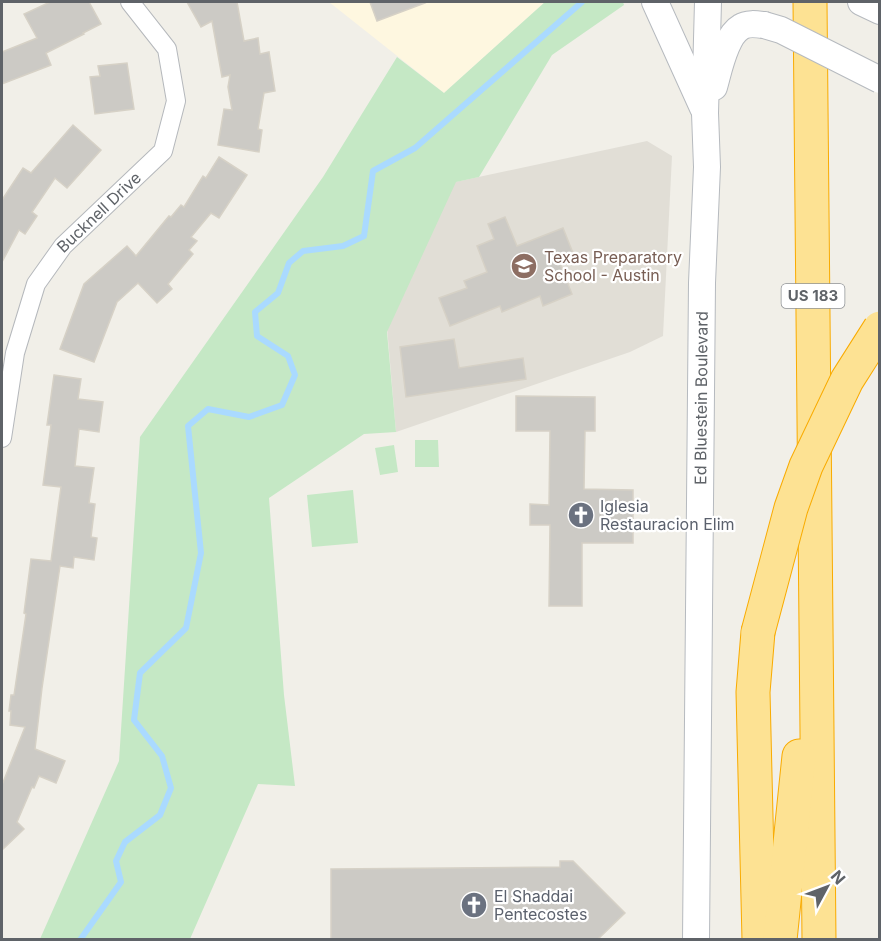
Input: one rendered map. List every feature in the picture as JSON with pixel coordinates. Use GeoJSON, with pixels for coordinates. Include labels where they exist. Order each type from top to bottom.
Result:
{"type":"FeatureCollection","features":[{"type":"Feature","properties":{"kind":"highway","name":"US 183"},"geometry":{"type":"LineString","coordinates":[[810,2],[819,939]]}},
{"type":"Feature","properties":{"kind":"highway"},"geometry":{"type":"LineString","coordinates":[[759,939],[753,692],[759,632],[788,519],[806,466],[847,380],[879,328]]}},
{"type":"Feature","properties":{"kind":"highway"},"geometry":{"type":"LineString","coordinates":[[780,939],[816,591]]}},
{"type":"Feature","properties":{"kind":"main road"},"geometry":{"type":"LineString","coordinates":[[655,2],[705,112]]}},
{"type":"Feature","properties":{"kind":"main road","name":"Ed Bluestein Boulevard"},"geometry":{"type":"LineString","coordinates":[[696,939],[702,283],[708,2]]}},
{"type":"Feature","properties":{"kind":"main road"},"geometry":{"type":"LineString","coordinates":[[861,2],[879,11]]}},
{"type":"Feature","properties":{"kind":"main road"},"geometry":{"type":"LineString","coordinates":[[705,112],[728,42],[734,32],[748,24],[764,25],[781,30],[879,80]]}},
{"type":"Feature","properties":{"kind":"street","name":"Bucknell Drive"},"geometry":{"type":"LineString","coordinates":[[2,438],[15,353],[36,284],[63,246],[163,151],[176,101],[167,49],[130,2]]}},
{"type":"Feature","properties":{"kind":"shaded area"},"geometry":{"type":"Polygon","coordinates":[[[329,2],[545,2],[444,93],[329,2]]]}},
{"type":"Feature","properties":{"kind":"shaded area","name":"Texas Preparatory School - Austin"},"geometry":{"type":"Polygon","coordinates":[[[647,141],[672,156],[663,336],[630,352],[396,432],[376,199],[647,141]]]}},
{"type":"Feature","properties":{"kind":"green space"},"geometry":{"type":"Polygon","coordinates":[[[545,2],[623,2],[624,5],[552,55],[479,177],[456,182],[387,332],[396,432],[364,434],[269,498],[284,695],[295,786],[258,784],[190,939],[40,939],[119,761],[140,437],[323,177],[397,57],[444,93],[545,2]]]}},
{"type":"Feature","properties":{"kind":"green space"},"geometry":{"type":"Polygon","coordinates":[[[415,440],[438,440],[439,467],[415,467],[415,440]]]}},
{"type":"Feature","properties":{"kind":"green space"},"geometry":{"type":"Polygon","coordinates":[[[394,445],[398,472],[380,475],[375,448],[394,445]]]}},
{"type":"Feature","properties":{"kind":"green space"},"geometry":{"type":"Polygon","coordinates":[[[353,490],[358,543],[312,547],[307,495],[353,490]]]}},
{"type":"Feature","properties":{"kind":"building"},"geometry":{"type":"Polygon","coordinates":[[[50,2],[89,2],[101,24],[46,53],[51,65],[2,84],[2,52],[37,38],[24,14],[50,2]]]}},
{"type":"Feature","properties":{"kind":"building"},"geometry":{"type":"Polygon","coordinates":[[[187,2],[237,2],[244,41],[258,38],[260,54],[269,52],[275,91],[264,93],[258,129],[262,130],[259,152],[218,145],[224,109],[232,110],[228,87],[230,75],[222,77],[212,21],[201,27],[187,2]]]}},
{"type":"Feature","properties":{"kind":"building"},"geometry":{"type":"Polygon","coordinates":[[[370,2],[424,2],[425,3],[377,21],[370,2]]]}},
{"type":"Feature","properties":{"kind":"building"},"geometry":{"type":"Polygon","coordinates":[[[127,63],[134,109],[95,114],[90,77],[100,76],[98,66],[127,63]]]}},
{"type":"Feature","properties":{"kind":"building"},"geometry":{"type":"Polygon","coordinates":[[[73,125],[101,150],[67,188],[55,178],[32,212],[37,216],[25,234],[19,230],[2,262],[2,200],[23,168],[31,173],[73,125]]]}},
{"type":"Feature","properties":{"kind":"building"},"geometry":{"type":"Polygon","coordinates":[[[219,157],[247,175],[219,218],[211,213],[191,237],[197,241],[189,250],[193,254],[168,284],[172,289],[157,303],[138,283],[117,302],[94,362],[60,349],[84,284],[127,246],[136,256],[169,216],[171,217],[181,205],[184,207],[203,176],[206,178],[219,157]]]}},
{"type":"Feature","properties":{"kind":"building"},"geometry":{"type":"Polygon","coordinates":[[[505,217],[517,246],[563,228],[575,258],[560,264],[572,294],[543,306],[540,296],[502,312],[500,306],[450,326],[439,298],[467,288],[464,281],[487,272],[477,246],[494,239],[488,224],[505,217]]]}},
{"type":"Feature","properties":{"kind":"building"},"geometry":{"type":"Polygon","coordinates":[[[454,339],[459,368],[523,358],[526,379],[406,397],[400,347],[454,339]]]}},
{"type":"Feature","properties":{"kind":"building"},"geometry":{"type":"Polygon","coordinates":[[[54,375],[81,379],[78,399],[103,402],[99,432],[79,429],[75,466],[94,468],[89,503],[95,504],[91,537],[97,538],[94,560],[74,557],[73,568],[60,566],[42,688],[35,749],[65,761],[56,783],[39,776],[17,822],[24,829],[2,850],[2,785],[25,727],[10,725],[11,711],[9,711],[11,695],[14,695],[26,614],[24,613],[31,559],[51,561],[61,487],[43,485],[51,425],[47,425],[54,375]]]}},
{"type":"Feature","properties":{"kind":"building","name":"Iglesia Restauracion Elim"},"geometry":{"type":"Polygon","coordinates":[[[516,396],[595,397],[595,431],[585,431],[584,489],[633,490],[633,543],[582,543],[582,606],[549,606],[550,525],[530,525],[530,504],[549,505],[550,431],[516,431],[516,396]]]}},
{"type":"Feature","properties":{"kind":"building","name":"El Shaddai Pentecostes"},"geometry":{"type":"Polygon","coordinates":[[[560,861],[573,861],[625,913],[598,939],[331,939],[331,869],[560,867],[560,861]]]}},
{"type":"Feature","properties":{"kind":"waterway"},"geometry":{"type":"LineString","coordinates":[[80,940],[121,882],[116,861],[125,842],[160,815],[171,788],[162,756],[134,720],[140,673],[186,628],[201,553],[188,426],[208,409],[249,417],[282,405],[295,375],[288,356],[257,336],[255,312],[278,293],[289,263],[303,251],[343,246],[364,236],[373,171],[415,148],[582,2]]}},
{"type":"Feature","properties":{"kind":"place","name":"Texas Preparatory School - Austin"},"geometry":{"type":"Point","coordinates":[524,266]}},
{"type":"Feature","properties":{"kind":"place","name":"Iglesia Restauracion Elim"},"geometry":{"type":"Point","coordinates":[581,515]}},
{"type":"Feature","properties":{"kind":"place","name":"El Shaddai Pentecostes"},"geometry":{"type":"Point","coordinates":[474,905]}}]}
